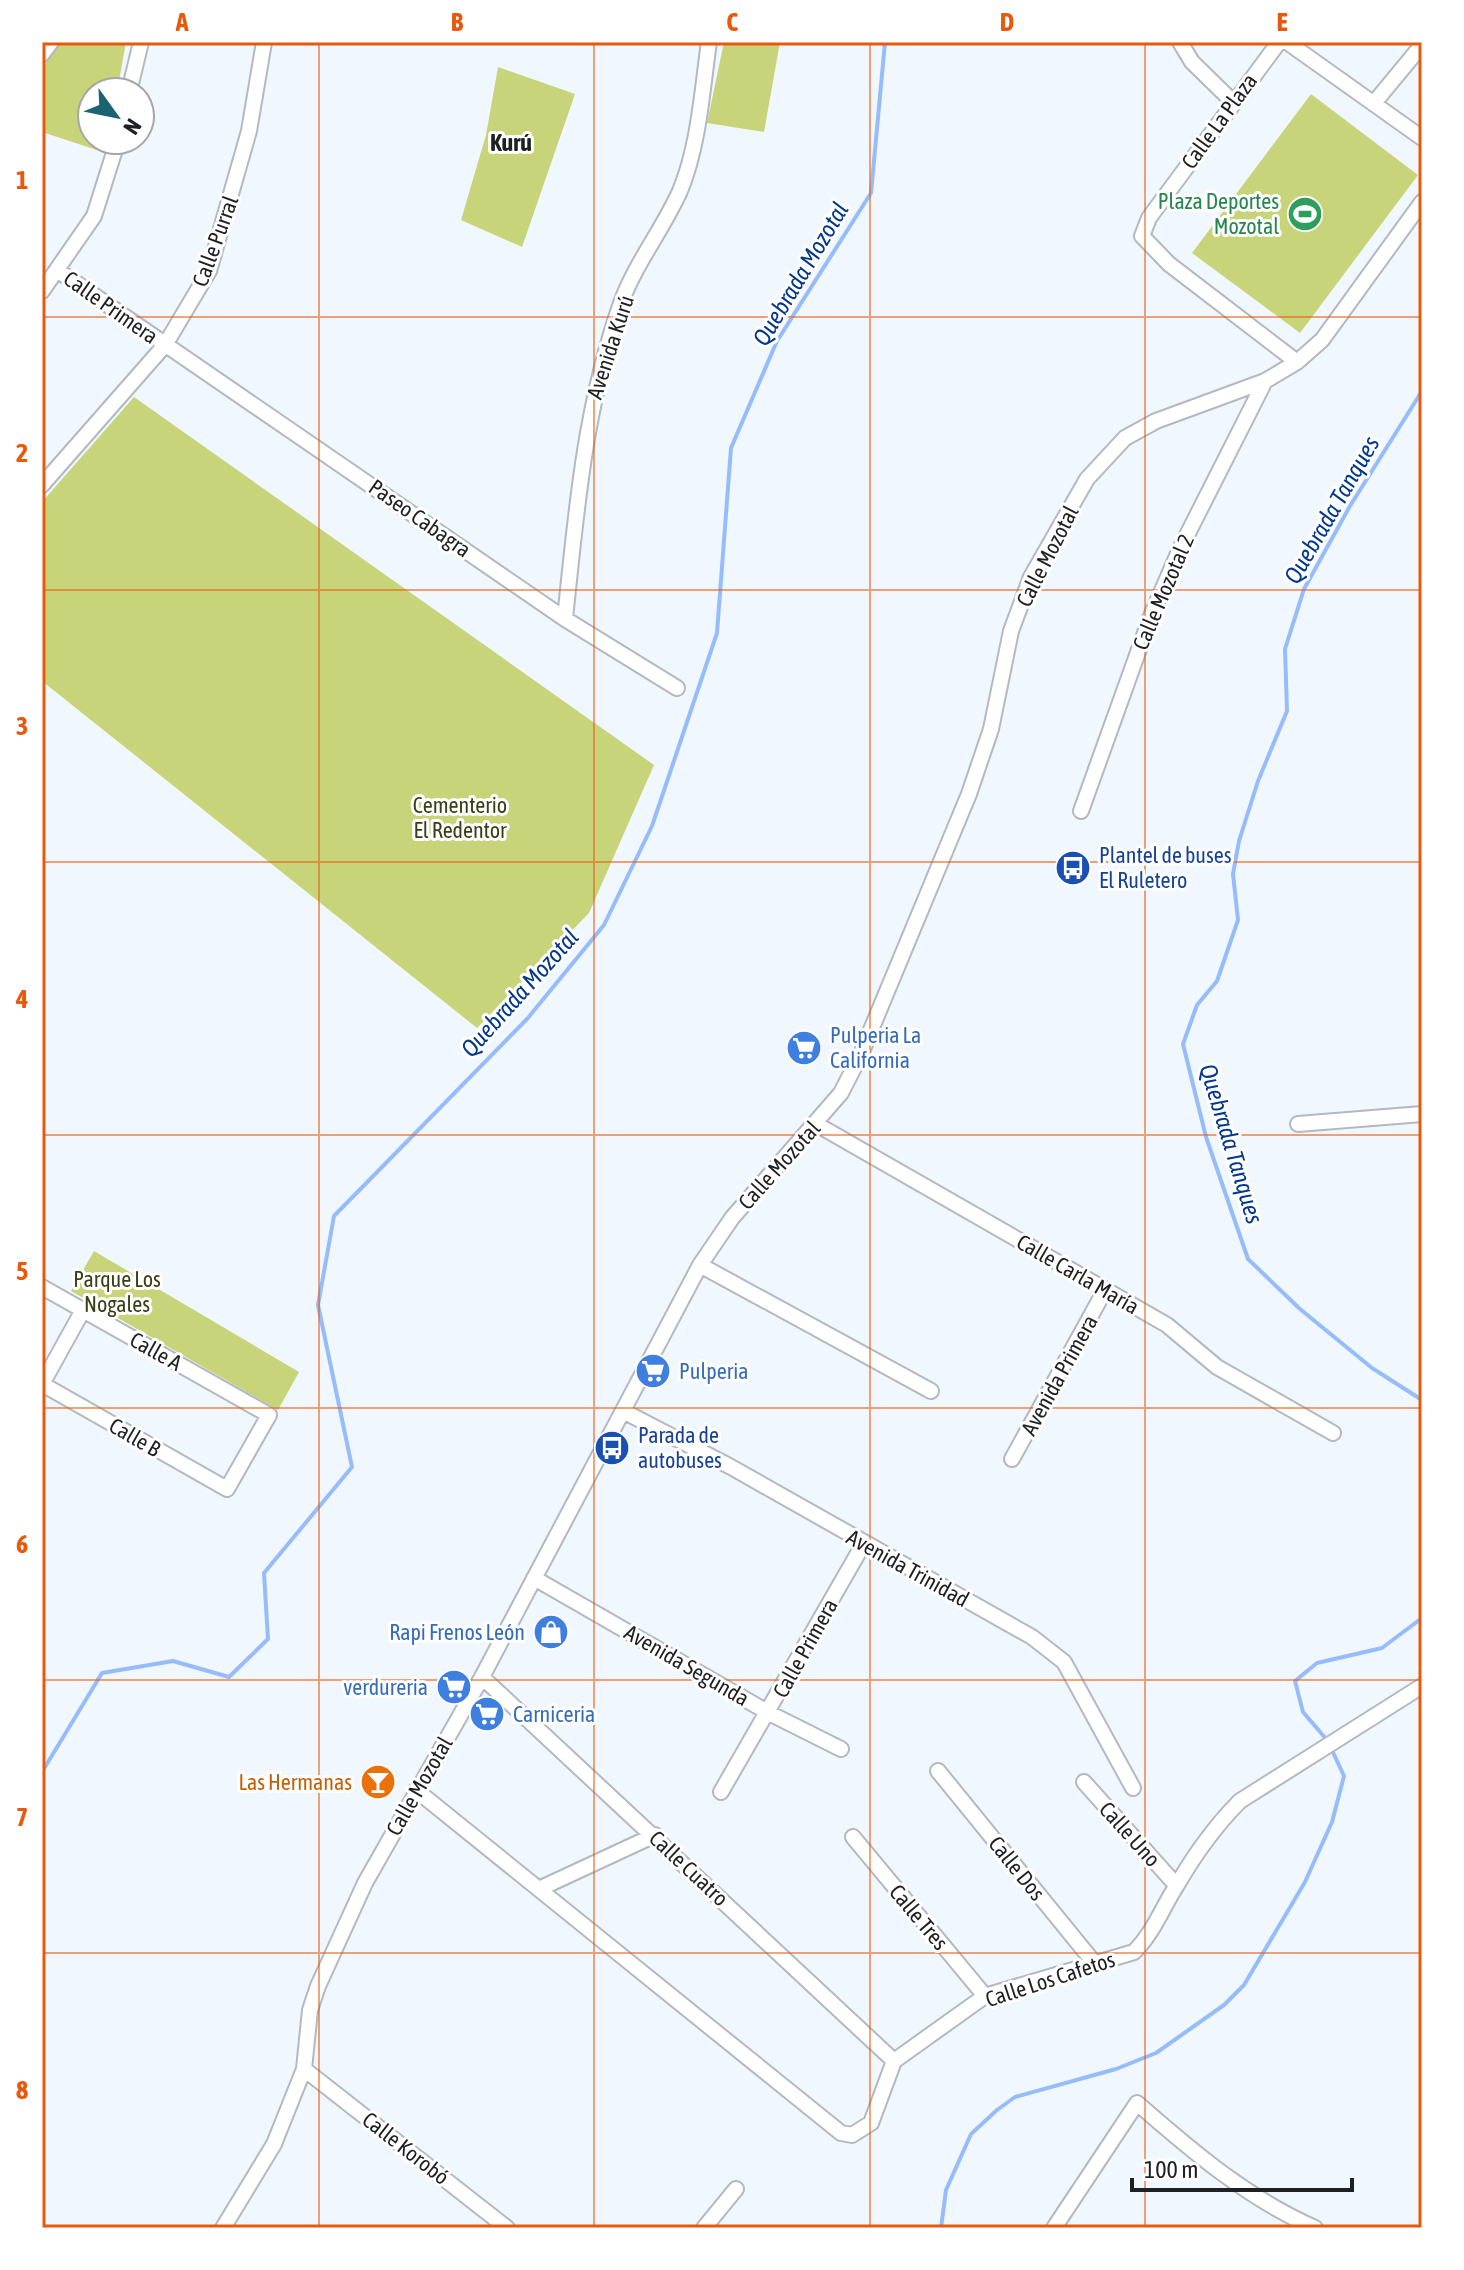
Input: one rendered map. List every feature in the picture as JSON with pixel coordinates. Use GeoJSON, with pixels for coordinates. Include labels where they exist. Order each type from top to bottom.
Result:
{"type":"FeatureCollection","features":[{"type":"Feature","properties":{"kind":"street"},"geometry":{"type":"LineString","coordinates":[[42,54],[51,42]]}},
{"type":"Feature","properties":{"kind":"street"},"geometry":{"type":"LineString","coordinates":[[133,76],[141,42]]}},
{"type":"Feature","properties":{"kind":"street","name":"Calle Purral"},"geometry":{"type":"LineString","coordinates":[[42,485],[165,345],[192,303],[213,257],[249,131],[264,42]]}},
{"type":"Feature","properties":{"kind":"street","name":"Avenida Kurú"},"geometry":{"type":"LineString","coordinates":[[565,619],[577,494],[593,393],[622,300],[681,187],[692,156],[709,42]]}},
{"type":"Feature","properties":{"kind":"street"},"geometry":{"type":"LineString","coordinates":[[1180,42],[1192,62],[1233,102]]}},
{"type":"Feature","properties":{"kind":"street","name":"Calle La Plaza"},"geometry":{"type":"LineString","coordinates":[[1279,42],[1149,218],[1142,236],[1169,264],[1297,362]]}},
{"type":"Feature","properties":{"kind":"street"},"geometry":{"type":"LineString","coordinates":[[1287,42],[1422,138]]}},
{"type":"Feature","properties":{"kind":"street"},"geometry":{"type":"LineString","coordinates":[[1374,103],[1422,45]]}},
{"type":"Feature","properties":{"kind":"street"},"geometry":{"type":"LineString","coordinates":[[42,291],[94,216],[113,156]]}},
{"type":"Feature","properties":{"kind":"street","name":"Calle Mozotal"},"geometry":{"type":"LineString","coordinates":[[223,2228],[274,2144],[304,2069],[310,2010],[327,1961],[416,1790],[482,1677],[700,1265],[739,1209],[841,1093],[861,1054],[942,866],[991,729],[1011,631],[1031,577],[1087,479],[1125,438],[1156,421],[1265,381],[1297,362],[1322,340],[1422,202]]}},
{"type":"Feature","properties":{"kind":"street","name":"Calle Primera"},"geometry":{"type":"LineString","coordinates":[[57,270],[165,345]]}},
{"type":"Feature","properties":{"kind":"street","name":"Paseo Cabagra"},"geometry":{"type":"LineString","coordinates":[[165,345],[565,619],[677,688]]}},
{"type":"Feature","properties":{"kind":"street","name":"Calle Mozotal 2"},"geometry":{"type":"LineString","coordinates":[[1081,811],[1151,616],[1180,549],[1265,381]]}},
{"type":"Feature","properties":{"kind":"street"},"geometry":{"type":"LineString","coordinates":[[1298,1124],[1422,1114]]}},
{"type":"Feature","properties":{"kind":"street","name":"Calle Carla María"},"geometry":{"type":"LineString","coordinates":[[816,1124],[1167,1325],[1217,1367],[1333,1433]]}},
{"type":"Feature","properties":{"kind":"street"},"geometry":{"type":"LineString","coordinates":[[700,1265],[931,1391]]}},
{"type":"Feature","properties":{"kind":"street","name":"Calle A"},"geometry":{"type":"LineString","coordinates":[[42,1287],[269,1415],[227,1489]]}},
{"type":"Feature","properties":{"kind":"street","name":"Avenida Primera"},"geometry":{"type":"LineString","coordinates":[[1012,1459],[1105,1290]]}},
{"type":"Feature","properties":{"kind":"street"},"geometry":{"type":"LineString","coordinates":[[42,1384],[83,1310]]}},
{"type":"Feature","properties":{"kind":"street","name":"Calle B"},"geometry":{"type":"LineString","coordinates":[[42,1384],[227,1489]]}},
{"type":"Feature","properties":{"kind":"street","name":"Avenida Trinidad"},"geometry":{"type":"LineString","coordinates":[[623,1411],[731,1467],[1032,1637],[1064,1662],[1133,1788]]}},
{"type":"Feature","properties":{"kind":"street","name":"Calle Primera"},"geometry":{"type":"LineString","coordinates":[[721,1792],[864,1543]]}},
{"type":"Feature","properties":{"kind":"street","name":"Avenida Segunda"},"geometry":{"type":"LineString","coordinates":[[534,1578],[769,1713],[841,1749]]}},
{"type":"Feature","properties":{"kind":"street","name":"Calle Cuatro"},"geometry":{"type":"LineString","coordinates":[[482,1677],[894,2061]]}},
{"type":"Feature","properties":{"kind":"street","name":"Calle Los Cafetos"},"geometry":{"type":"LineString","coordinates":[[894,2061],[985,1996],[1134,1952],[1149,1937],[1176,1885],[1217,1824],[1240,1801],[1422,1686]]}},
{"type":"Feature","properties":{"kind":"street","name":"Calle Dos"},"geometry":{"type":"LineString","coordinates":[[938,1771],[1096,1965]]}},
{"type":"Feature","properties":{"kind":"street","name":"Calle Uno"},"geometry":{"type":"LineString","coordinates":[[1084,1782],[1176,1885]]}},
{"type":"Feature","properties":{"kind":"street"},"geometry":{"type":"LineString","coordinates":[[416,1790],[841,2133],[852,2135],[871,2123],[894,2061]]}},
{"type":"Feature","properties":{"kind":"street"},"geometry":{"type":"LineString","coordinates":[[541,1888],[655,1835]]}},
{"type":"Feature","properties":{"kind":"street","name":"Calle Tres"},"geometry":{"type":"LineString","coordinates":[[853,1837],[985,1996]]}},
{"type":"Feature","properties":{"kind":"street","name":"Calle Korobó"},"geometry":{"type":"LineString","coordinates":[[304,2069],[507,2228]]}},
{"type":"Feature","properties":{"kind":"street"},"geometry":{"type":"LineString","coordinates":[[1054,2228],[1137,2103],[1223,2175],[1279,2212],[1315,2228]]}},
{"type":"Feature","properties":{"kind":"street"},"geometry":{"type":"LineString","coordinates":[[704,2228],[736,2189]]}},
{"type":"Feature","properties":{"kind":"green space"},"geometry":{"type":"Polygon","coordinates":[[[61,42],[126,42],[120,76],[76,76],[76,143],[42,132],[42,68],[61,42]]]}},
{"type":"Feature","properties":{"kind":"green space"},"geometry":{"type":"Polygon","coordinates":[[[724,42],[780,42],[764,132],[707,123],[724,42]]]}},
{"type":"Feature","properties":{"kind":"green space"},"geometry":{"type":"Polygon","coordinates":[[[498,67],[575,94],[522,247],[461,220],[486,135],[498,67]]]}},
{"type":"Feature","properties":{"kind":"green space","name":"Plaza Deportes Mozotal"},"geometry":{"type":"Polygon","coordinates":[[[1311,94],[1418,175],[1300,333],[1192,253],[1311,94]]]}},
{"type":"Feature","properties":{"kind":"green space","name":"Cementerio El Redentor"},"geometry":{"type":"Polygon","coordinates":[[[134,397],[654,765],[589,913],[477,1028],[42,681],[42,502],[134,397]]]}},
{"type":"Feature","properties":{"kind":"green space","name":"Parque Los Nogales"},"geometry":{"type":"Polygon","coordinates":[[[94,1251],[299,1372],[278,1410],[71,1291],[94,1251]]]}},
{"type":"Feature","properties":{"kind":"waterway","name":"Quebrada Mozotal"},"geometry":{"type":"LineString","coordinates":[[42,1772],[102,1673],[173,1661],[229,1677],[268,1639],[264,1573],[352,1467],[318,1305],[334,1216],[527,1019],[604,925],[652,826],[717,633],[731,448],[777,341],[871,193],[885,42]]}},
{"type":"Feature","properties":{"kind":"waterway","name":"Quebrada Tanques"},"geometry":{"type":"LineString","coordinates":[[1422,391],[1350,506],[1304,589],[1285,649],[1287,711],[1258,781],[1239,841],[1233,874],[1238,920],[1217,981],[1197,1005],[1183,1044],[1206,1137],[1248,1259],[1300,1309],[1372,1368],[1422,1400]]}},
{"type":"Feature","properties":{"kind":"waterway","name":"Quebrada Tanques"},"geometry":{"type":"LineString","coordinates":[[1327,1740],[1303,1712],[1295,1681],[1317,1663],[1382,1648],[1422,1618]]}},
{"type":"Feature","properties":{"kind":"waterway","name":"Quebrada Tanques"},"geometry":{"type":"LineString","coordinates":[[941,2228],[946,2190],[971,2134],[997,2110],[1015,2097],[1116,2069],[1156,2053],[1224,2005],[1244,1985],[1305,1882],[1332,1822],[1344,1776],[1331,1748]]}},
{"type":"Feature","properties":{"kind":"place","name":"Plaza Deportes Mozotal"},"geometry":{"type":"Point","coordinates":[1305,214]}},
{"type":"Feature","properties":{"kind":"place","name":"Plantel de buses El Ruletero"},"geometry":{"type":"Point","coordinates":[1073,868]}},
{"type":"Feature","properties":{"kind":"place","name":"Pulperia La California"},"geometry":{"type":"Point","coordinates":[804,1048]}},
{"type":"Feature","properties":{"kind":"place","name":"Pulperia"},"geometry":{"type":"Point","coordinates":[653,1371]}},
{"type":"Feature","properties":{"kind":"place","name":"Parada de autobuses"},"geometry":{"type":"Point","coordinates":[612,1448]}},
{"type":"Feature","properties":{"kind":"place","name":"Rapi Frenos León"},"geometry":{"type":"Point","coordinates":[551,1632]}},
{"type":"Feature","properties":{"kind":"place","name":"verdureria"},"geometry":{"type":"Point","coordinates":[454,1687]}},
{"type":"Feature","properties":{"kind":"place","name":"Carniceria"},"geometry":{"type":"Point","coordinates":[487,1714]}},
{"type":"Feature","properties":{"kind":"place","name":"Las Hermanas"},"geometry":{"type":"Point","coordinates":[378,1782]}},
{"type":"Feature","properties":{"kind":"district","name":"Kurú"},"geometry":{"type":"Point","coordinates":[511,143]}}]}
